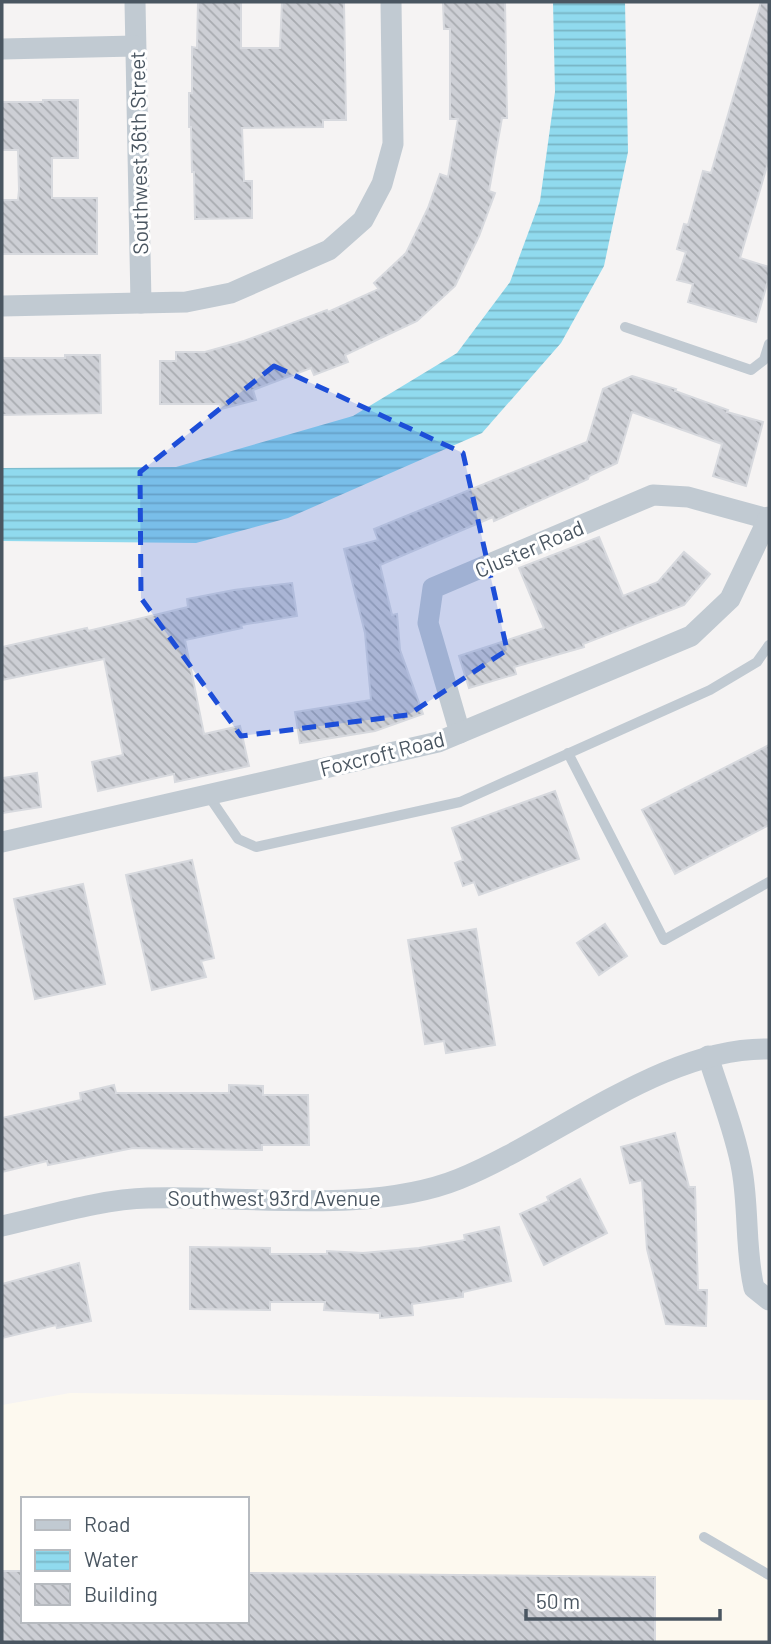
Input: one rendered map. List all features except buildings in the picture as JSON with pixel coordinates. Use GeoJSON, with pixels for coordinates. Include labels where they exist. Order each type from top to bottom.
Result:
{"type":"FeatureCollection","features":[{"type":"Feature","properties":{"kind":"street","name":"Southwest 36th Street"},"geometry":{"type":"LineString","coordinates":[[135,2],[141,303]]}},
{"type":"Feature","properties":{"kind":"street"},"geometry":{"type":"LineString","coordinates":[[2,306],[186,303],[231,293],[329,250],[363,220],[382,184],[393,144],[391,2]]}},
{"type":"Feature","properties":{"kind":"street"},"geometry":{"type":"LineString","coordinates":[[2,49],[135,47]]}},
{"type":"Feature","properties":{"kind":"street","name":"Cluster Road"},"geometry":{"type":"LineString","coordinates":[[460,733],[428,623],[433,588],[653,495],[688,497],[769,518]]}},
{"type":"Feature","properties":{"kind":"street","name":"Foxcroft Road"},"geometry":{"type":"LineString","coordinates":[[2,842],[438,742],[691,636],[730,599],[769,518]]}},
{"type":"Feature","properties":{"kind":"street","name":"Southwest 93rd Avenue"},"geometry":{"type":"LineString","coordinates":[[2,1226],[88,1207],[145,1198],[340,1199],[399,1195],[457,1180],[521,1150],[649,1079],[708,1056],[751,1048],[769,1049]]}},
{"type":"Feature","properties":{"kind":"street"},"geometry":{"type":"LineString","coordinates":[[708,1056],[742,1169],[748,1263],[754,1289],[769,1300]]}},
{"type":"Feature","properties":{"kind":"lane"},"geometry":{"type":"LineString","coordinates":[[625,327],[751,370],[764,360],[769,344]]}},
{"type":"Feature","properties":{"kind":"lane"},"geometry":{"type":"LineString","coordinates":[[208,795],[238,839],[257,847],[460,802],[710,690],[757,662],[767,653]]}},
{"type":"Feature","properties":{"kind":"lane"},"geometry":{"type":"LineString","coordinates":[[568,753],[664,940],[769,882]]}},
{"type":"Feature","properties":{"kind":"lane"},"geometry":{"type":"LineString","coordinates":[[704,1537],[769,1575]]}},
{"type":"Feature","properties":{"kind":"highlighted area"},"geometry":{"type":"Polygon","coordinates":[[[274,366],[463,453],[507,650],[408,715],[241,736],[141,598],[140,472],[274,366]]]}},
{"type":"Feature","properties":{"kind":"shaded area"},"geometry":{"type":"Polygon","coordinates":[[[70,1393],[769,1400],[769,1642],[2,1642],[2,1405],[70,1393]]]}},
{"type":"Feature","properties":{"kind":"water"},"geometry":{"type":"Polygon","coordinates":[[[553,2],[625,2],[628,152],[604,266],[561,343],[482,433],[288,518],[196,543],[2,541],[2,468],[176,467],[353,416],[457,353],[510,282],[540,201],[555,92],[553,2]]]}}]}
